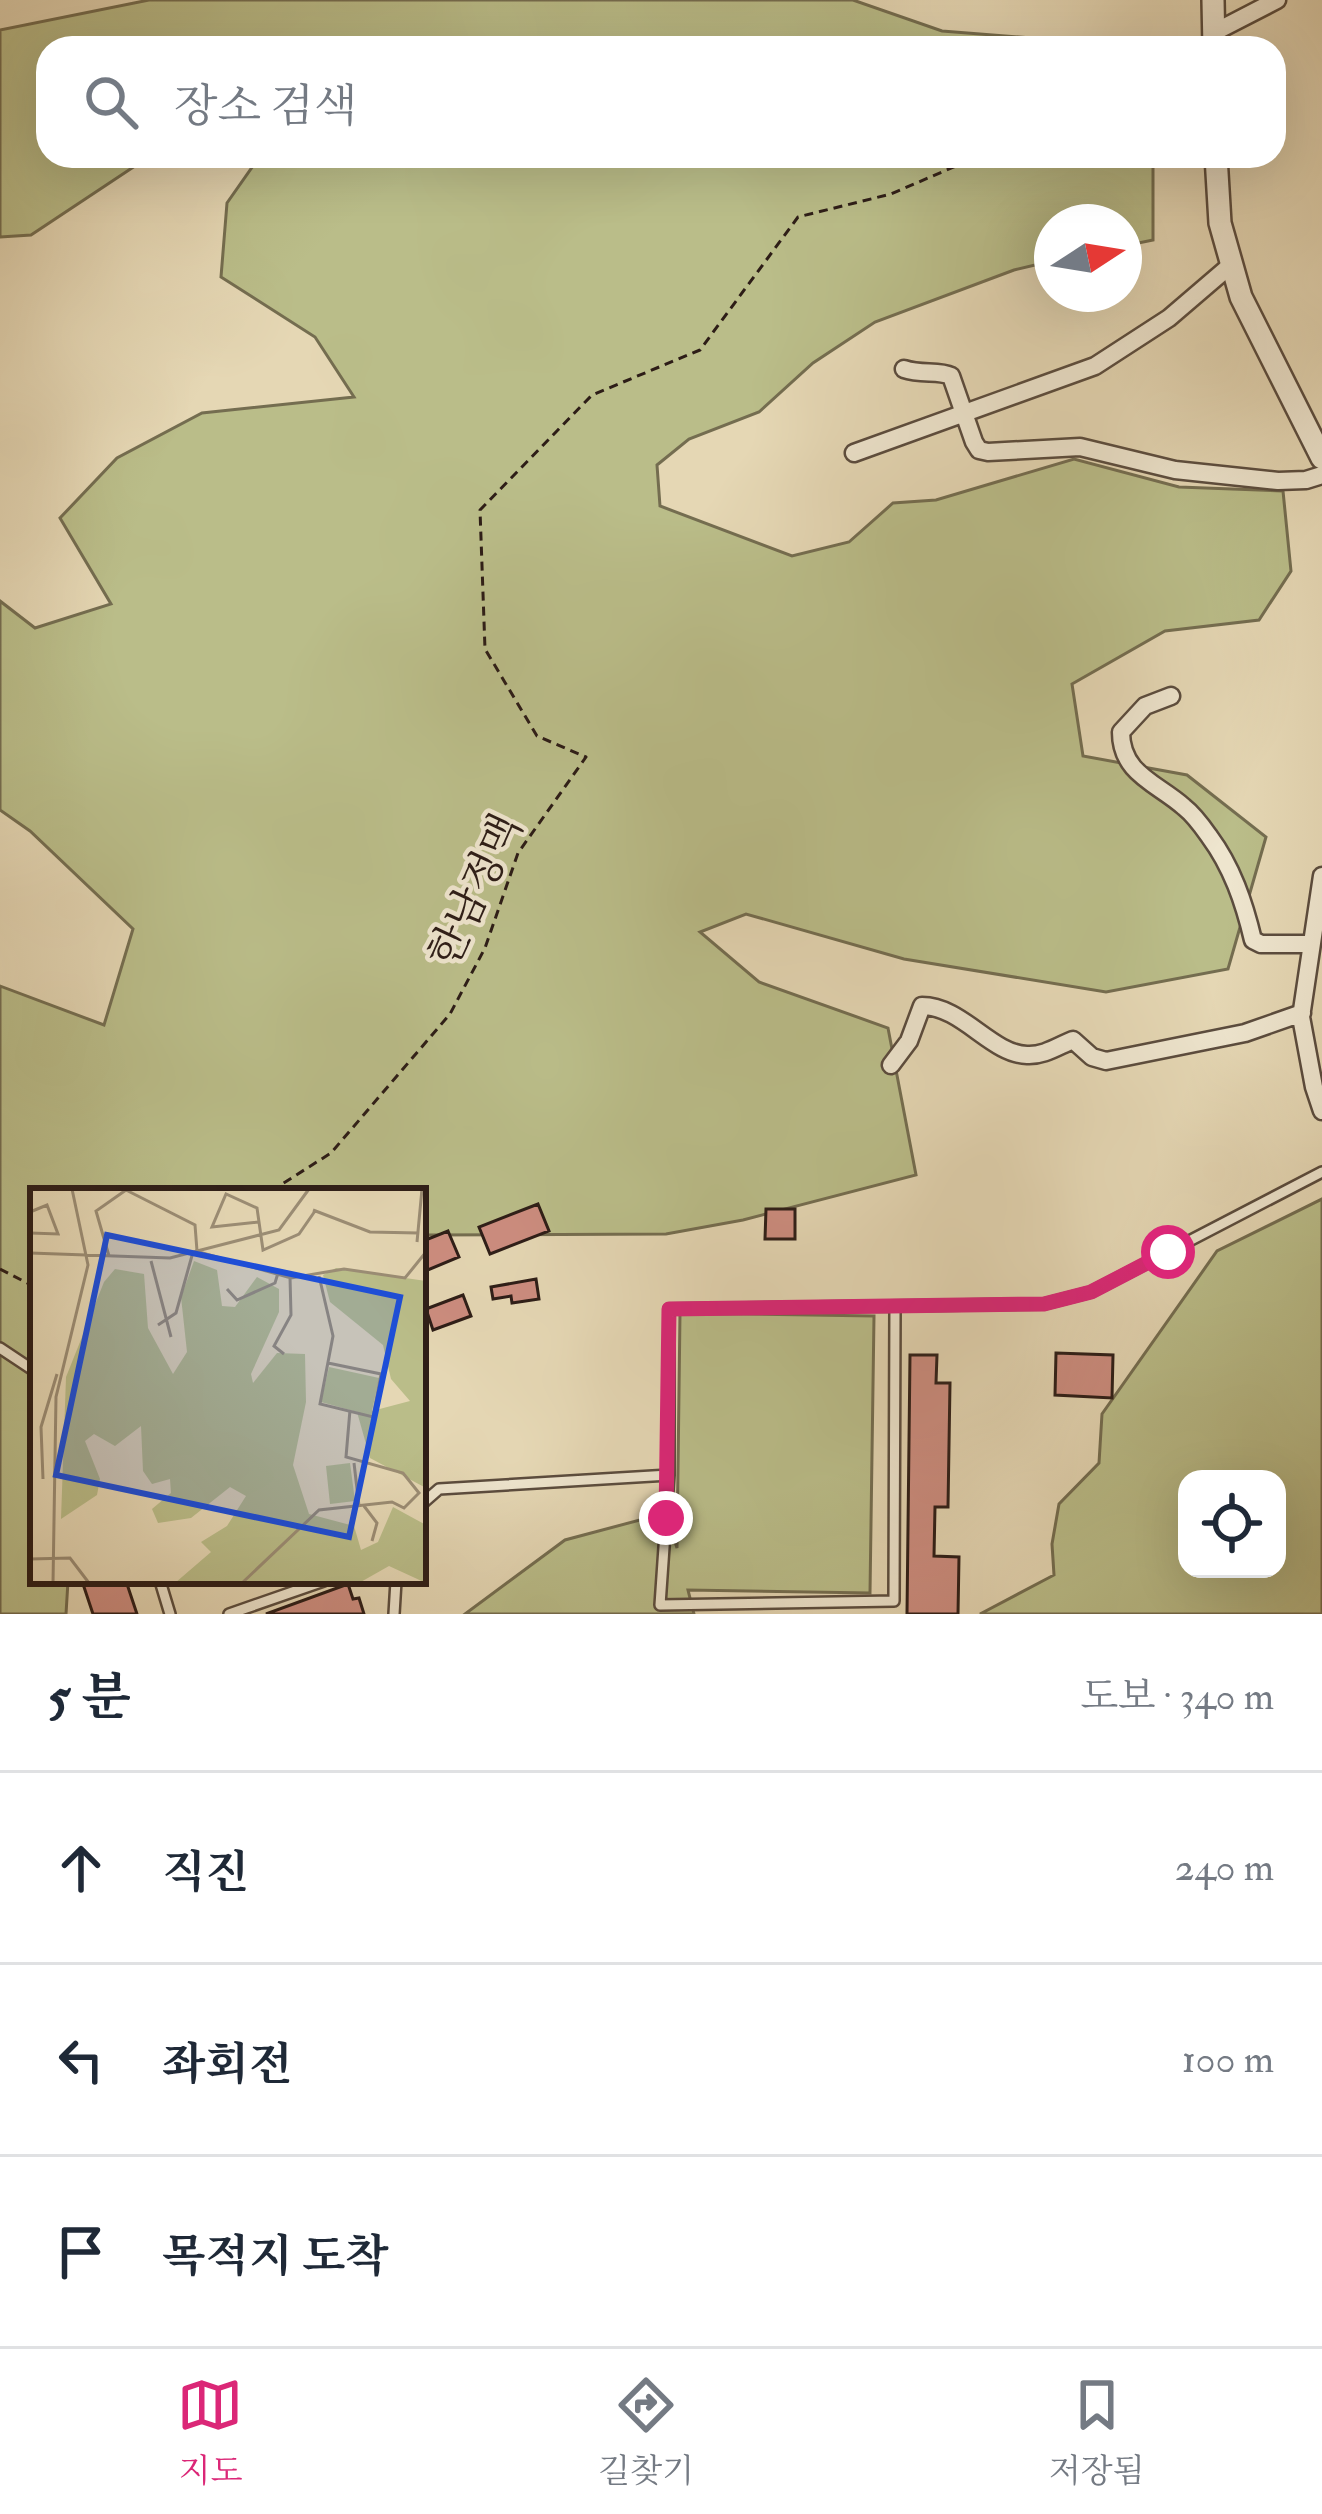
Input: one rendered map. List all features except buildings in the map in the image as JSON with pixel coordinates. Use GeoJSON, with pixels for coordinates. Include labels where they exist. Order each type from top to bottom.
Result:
{"type":"FeatureCollection","features":[{"type":"Feature","properties":{"kind":"street"},"geometry":{"type":"LineString","coordinates":[[1213,0],[1214,36]]}},
{"type":"Feature","properties":{"kind":"street"},"geometry":{"type":"LineString","coordinates":[[1222,36],[1277,0]]}},
{"type":"Feature","properties":{"kind":"street"},"geometry":{"type":"LineString","coordinates":[[1217,168],[1220,223],[1241,297],[1322,458]]}},
{"type":"Feature","properties":{"kind":"street"},"geometry":{"type":"LineString","coordinates":[[854,453],[1095,366],[1169,318],[1232,264]]}},
{"type":"Feature","properties":{"kind":"street"},"geometry":{"type":"LineString","coordinates":[[904,369],[951,376],[979,450],[1080,447],[1175,470],[1278,481],[1322,476]]}},
{"type":"Feature","properties":{"kind":"street"},"geometry":{"type":"LineString","coordinates":[[1171,696],[1145,706],[1121,731],[1126,760],[1148,784],[1184,807],[1210,836],[1236,882],[1253,940],[1311,944]]}},
{"type":"Feature","properties":{"kind":"street"},"geometry":{"type":"LineString","coordinates":[[1322,876],[1302,1013],[1313,1087],[1322,1111]]}},
{"type":"Feature","properties":{"kind":"street"},"geometry":{"type":"LineString","coordinates":[[891,1065],[909,1041],[922,1006],[965,1021],[1011,1052],[1048,1052],[1073,1040],[1092,1058],[1106,1061],[1223,1038],[1302,1013]]}},
{"type":"Feature","properties":{"kind":"lane"},"geometry":{"type":"LineString","coordinates":[[895,1306],[894,1601],[660,1605],[669,1474],[669,1309],[1044,1304],[1091,1292],[1322,1172]]}},
{"type":"Feature","properties":{"kind":"lane"},"geometry":{"type":"LineString","coordinates":[[0,1348],[30,1368]]}},
{"type":"Feature","properties":{"kind":"lane"},"geometry":{"type":"LineString","coordinates":[[426,1501],[440,1489],[669,1474]]}},
{"type":"Feature","properties":{"kind":"lane"},"geometry":{"type":"LineString","coordinates":[[161,1584],[170,1614]]}},
{"type":"Feature","properties":{"kind":"lane"},"geometry":{"type":"LineString","coordinates":[[229,1614],[315,1584]]}},
{"type":"Feature","properties":{"kind":"lane"},"geometry":{"type":"LineString","coordinates":[[394,1614],[396,1584]]}},
{"type":"Feature","properties":{"kind":"path","name":"한남정맥"},"geometry":{"type":"LineString","coordinates":[[276,1188],[331,1153],[450,1014],[485,948],[518,853],[586,757],[537,736],[485,649],[480,510],[592,395],[700,350],[798,217],[891,194],[951,168]]}},
{"type":"Feature","properties":{"kind":"path"},"geometry":{"type":"LineString","coordinates":[[0,1269],[30,1284]]}},
{"type":"Feature","properties":{"kind":"green space"},"geometry":{"type":"Polygon","coordinates":[[[149,0],[853,0],[942,31],[1006,36],[36,36],[36,168],[132,168],[31,235],[0,237],[0,30],[149,0]]]}},
{"type":"Feature","properties":{"kind":"green space"},"geometry":{"type":"Polygon","coordinates":[[[252,168],[1153,168],[1153,240],[1142,242],[1142,204],[1034,204],[1034,265],[875,322],[813,363],[759,412],[689,439],[657,465],[660,506],[792,556],[849,542],[893,503],[936,500],[1074,459],[1179,487],[1283,491],[1291,571],[1259,620],[1165,631],[1072,684],[1083,756],[1187,775],[1266,837],[1228,969],[1106,992],[904,959],[746,914],[700,932],[759,982],[888,1028],[916,1175],[743,1220],[666,1234],[426,1235],[426,1188],[30,1188],[30,1584],[68,1584],[66,1614],[0,1614],[0,986],[104,1025],[133,929],[30,831],[0,810],[0,601],[35,628],[111,604],[60,518],[117,458],[202,413],[354,397],[315,337],[221,277],[227,203],[252,168]]]}},
{"type":"Feature","properties":{"kind":"green space"},"geometry":{"type":"Polygon","coordinates":[[[1322,1199],[1322,1614],[980,1614],[1054,1575],[1052,1544],[1059,1504],[1099,1463],[1102,1414],[1217,1251],[1322,1199]]]}},
{"type":"Feature","properties":{"kind":"green space"},"geometry":{"type":"Polygon","coordinates":[[[680,1313],[874,1316],[870,1593],[688,1590],[694,1614],[465,1614],[565,1540],[666,1513],[677,1548],[680,1313]]]}},
{"type":"Feature","properties":{"kind":"route"},"geometry":{"type":"LineString","coordinates":[[666,1518],[669,1309],[1044,1304],[1091,1292],[1168,1252]]}}]}
